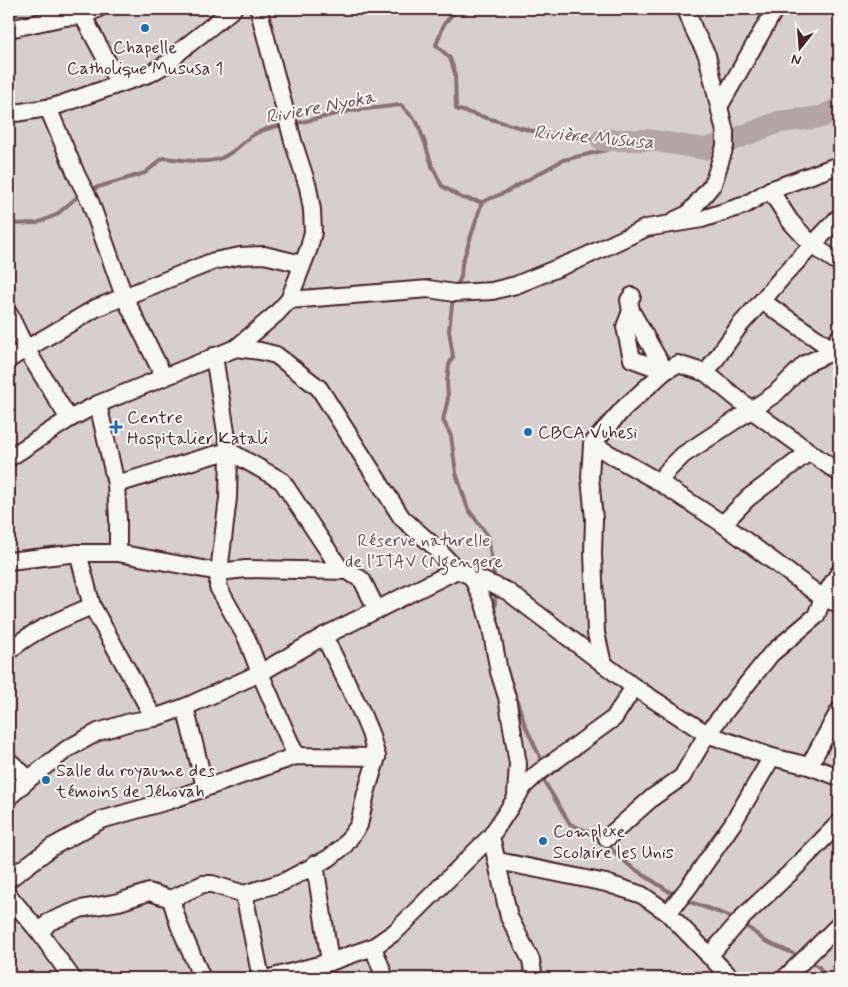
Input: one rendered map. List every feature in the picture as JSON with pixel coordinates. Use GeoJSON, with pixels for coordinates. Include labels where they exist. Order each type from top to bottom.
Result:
{"type":"FeatureCollection","features":[{"type":"Feature","properties":{"kind":"street"},"geometry":{"type":"LineString","coordinates":[[9,114],[48,108],[150,73],[171,60],[233,9]]}},
{"type":"Feature","properties":{"kind":"street"},"geometry":{"type":"LineString","coordinates":[[661,225],[688,214],[713,184],[717,175],[725,139],[720,105],[707,55],[686,9]]}},
{"type":"Feature","properties":{"kind":"street"},"geometry":{"type":"LineString","coordinates":[[720,105],[775,9]]}},
{"type":"Feature","properties":{"kind":"street"},"geometry":{"type":"LineString","coordinates":[[9,458],[69,419],[98,404],[236,348],[276,314],[289,300],[309,248],[313,224],[308,186],[293,141],[256,10]]}},
{"type":"Feature","properties":{"kind":"street"},"geometry":{"type":"LineString","coordinates":[[9,29],[90,12],[119,84]]}},
{"type":"Feature","properties":{"kind":"street"},"geometry":{"type":"LineString","coordinates":[[48,108],[77,176],[90,201],[124,296],[164,377]]}},
{"type":"Feature","properties":{"kind":"street"},"geometry":{"type":"LineString","coordinates":[[289,300],[429,290],[446,290],[454,293],[492,291],[516,285],[582,258],[646,228],[710,216],[745,204],[770,190],[839,165]]}},
{"type":"Feature","properties":{"kind":"street"},"geometry":{"type":"LineString","coordinates":[[770,190],[790,221],[812,245],[839,263]]}},
{"type":"Feature","properties":{"kind":"street"},"geometry":{"type":"LineString","coordinates":[[706,373],[740,325],[839,217]]}},
{"type":"Feature","properties":{"kind":"street"},"geometry":{"type":"LineString","coordinates":[[9,359],[96,308],[214,261],[240,256],[264,255],[302,264]]}},
{"type":"Feature","properties":{"kind":"street"},"geometry":{"type":"LineString","coordinates":[[762,301],[837,347]]}},
{"type":"Feature","properties":{"kind":"street"},"geometry":{"type":"LineString","coordinates":[[632,303],[666,371],[632,358],[626,327],[632,303]]}},
{"type":"Feature","properties":{"kind":"street"},"geometry":{"type":"LineString","coordinates":[[9,314],[26,350],[69,419]]}},
{"type":"Feature","properties":{"kind":"street"},"geometry":{"type":"LineString","coordinates":[[659,482],[683,455],[775,394],[805,364],[837,347]]}},
{"type":"Feature","properties":{"kind":"street"},"geometry":{"type":"LineString","coordinates":[[236,348],[276,355],[319,388],[402,518],[472,577],[507,591],[634,688],[707,734],[772,757],[809,766],[839,777]]}},
{"type":"Feature","properties":{"kind":"street"},"geometry":{"type":"LineString","coordinates":[[214,356],[229,451],[228,498],[218,587],[247,639],[296,756]]}},
{"type":"Feature","properties":{"kind":"street"},"geometry":{"type":"LineString","coordinates":[[604,664],[596,633],[593,553],[594,518],[590,478],[592,444],[624,408],[666,371],[678,364],[706,373],[750,409],[839,474]]}},
{"type":"Feature","properties":{"kind":"street"},"geometry":{"type":"LineString","coordinates":[[98,404],[116,484],[118,553]]}},
{"type":"Feature","properties":{"kind":"street"},"geometry":{"type":"LineString","coordinates":[[592,444],[659,482],[723,524],[823,598],[839,604]]}},
{"type":"Feature","properties":{"kind":"street"},"geometry":{"type":"LineString","coordinates":[[116,484],[158,473],[192,460],[229,451],[282,481],[341,570]]}},
{"type":"Feature","properties":{"kind":"street"},"geometry":{"type":"LineString","coordinates":[[723,524],[748,498],[809,452]]}},
{"type":"Feature","properties":{"kind":"street"},"geometry":{"type":"LineString","coordinates":[[9,561],[78,553],[118,553],[219,572],[246,569],[312,572],[341,570],[348,571],[362,580],[377,610]]}},
{"type":"Feature","properties":{"kind":"street"},"geometry":{"type":"LineString","coordinates":[[78,553],[92,606],[154,718]]}},
{"type":"Feature","properties":{"kind":"street"},"geometry":{"type":"LineString","coordinates":[[607,838],[653,796],[682,777],[707,734],[772,654],[816,616],[823,598],[839,573]]}},
{"type":"Feature","properties":{"kind":"street"},"geometry":{"type":"LineString","coordinates":[[9,797],[67,749],[98,732],[130,722],[154,718],[185,706],[260,673],[324,636],[377,610],[472,577]]}},
{"type":"Feature","properties":{"kind":"street"},"geometry":{"type":"LineString","coordinates":[[472,577],[486,612],[499,672],[507,697],[518,764],[516,795]]}},
{"type":"Feature","properties":{"kind":"street"},"geometry":{"type":"LineString","coordinates":[[9,651],[24,638],[44,627],[92,606]]}},
{"type":"Feature","properties":{"kind":"street"},"geometry":{"type":"LineString","coordinates":[[40,933],[49,922],[80,909],[120,902],[149,892],[170,899],[203,884],[212,884],[244,894],[282,882],[329,858],[344,846],[359,825],[377,757],[360,709],[324,636]]}},
{"type":"Feature","properties":{"kind":"street"},"geometry":{"type":"LineString","coordinates":[[270,978],[330,962],[373,947],[395,932],[491,836],[516,795],[541,771],[614,718],[634,688]]}},
{"type":"Feature","properties":{"kind":"street"},"geometry":{"type":"LineString","coordinates":[[185,706],[205,787]]}},
{"type":"Feature","properties":{"kind":"street"},"geometry":{"type":"LineString","coordinates":[[809,766],[839,711]]}},
{"type":"Feature","properties":{"kind":"street"},"geometry":{"type":"LineString","coordinates":[[9,879],[52,847],[102,820],[168,801],[296,756],[377,757]]}},
{"type":"Feature","properties":{"kind":"street"},"geometry":{"type":"LineString","coordinates":[[672,908],[733,823],[772,757]]}},
{"type":"Feature","properties":{"kind":"street"},"geometry":{"type":"LineString","coordinates":[[9,761],[29,779]]}},
{"type":"Feature","properties":{"kind":"street"},"geometry":{"type":"LineString","coordinates":[[709,956],[740,919],[828,835],[839,822]]}},
{"type":"Feature","properties":{"kind":"street"},"geometry":{"type":"LineString","coordinates":[[491,836],[509,917],[531,960],[534,978]]}},
{"type":"Feature","properties":{"kind":"street"},"geometry":{"type":"LineString","coordinates":[[498,862],[606,883],[642,895],[672,908],[709,956],[731,978]]}},
{"type":"Feature","properties":{"kind":"street"},"geometry":{"type":"LineString","coordinates":[[314,864],[330,962]]}},
{"type":"Feature","properties":{"kind":"street"},"geometry":{"type":"LineString","coordinates":[[244,894],[261,978]]}},
{"type":"Feature","properties":{"kind":"street"},"geometry":{"type":"LineString","coordinates":[[9,896],[40,933],[72,978]]}},
{"type":"Feature","properties":{"kind":"street"},"geometry":{"type":"LineString","coordinates":[[170,899],[202,978]]}},
{"type":"Feature","properties":{"kind":"street"},"geometry":{"type":"LineString","coordinates":[[785,978],[839,925]]}},
{"type":"Feature","properties":{"kind":"street"},"geometry":{"type":"LineString","coordinates":[[373,947],[385,978]]}},
{"type":"Feature","properties":{"kind":"green space","name":"Réserve naturelle de l'ITAV (Ngengere"},"geometry":{"type":"Polygon","coordinates":[[[9,9],[839,9],[839,978],[9,978],[9,9]]]}},
{"type":"Feature","properties":{"kind":"waterway","name":"Rivière Mususa"},"geometry":{"type":"LineString","coordinates":[[457,9],[444,24],[436,45],[450,58],[455,73],[456,109],[532,131],[602,140]]}},
{"type":"Feature","properties":{"kind":"waterway"},"geometry":{"type":"LineString","coordinates":[[293,124],[349,111],[401,105],[417,122],[432,166],[442,186],[462,198],[482,202],[506,192],[563,160],[649,140]]}},
{"type":"Feature","properties":{"kind":"waterway","name":"Rivière Mususa"},"geometry":{"type":"LineString","coordinates":[[602,140],[649,140],[705,149],[779,122],[821,117],[839,108]]}},
{"type":"Feature","properties":{"kind":"waterway","name":"Riviere Nyoka"},"geometry":{"type":"LineString","coordinates":[[88,190],[145,173],[163,158],[200,161],[221,158],[257,132],[283,125]]}},
{"type":"Feature","properties":{"kind":"waterway","name":"Riviere Nyoka"},"geometry":{"type":"LineString","coordinates":[[9,224],[37,223],[56,215],[82,193]]}},
{"type":"Feature","properties":{"kind":"waterway"},"geometry":{"type":"LineString","coordinates":[[456,287],[461,277],[462,264],[482,202]]}},
{"type":"Feature","properties":{"kind":"waterway"},"geometry":{"type":"LineString","coordinates":[[453,297],[449,330],[453,357],[449,365],[448,399],[443,420],[451,436],[456,473],[468,509],[488,536],[495,581]]}},
{"type":"Feature","properties":{"kind":"waterway"},"geometry":{"type":"LineString","coordinates":[[494,613],[496,590]]}},
{"type":"Feature","properties":{"kind":"waterway"},"geometry":{"type":"LineString","coordinates":[[505,664],[525,725],[540,757],[539,765]]}},
{"type":"Feature","properties":{"kind":"waterway"},"geometry":{"type":"LineString","coordinates":[[541,776],[570,824],[596,835],[630,866],[676,896]]}},
{"type":"Feature","properties":{"kind":"waterway"},"geometry":{"type":"LineString","coordinates":[[685,900],[737,919]]}},
{"type":"Feature","properties":{"kind":"waterway"},"geometry":{"type":"LineString","coordinates":[[743,923],[765,941],[801,957]]}},
{"type":"Feature","properties":{"kind":"waterway"},"geometry":{"type":"LineString","coordinates":[[809,961],[819,967],[826,978]]}},
{"type":"Feature","properties":{"kind":"place","name":"Chapelle Catholique Mususa 1"},"geometry":{"type":"Point","coordinates":[145,28]}},
{"type":"Feature","properties":{"kind":"place","name":"Centre Hospitalier Katali"},"geometry":{"type":"Point","coordinates":[116,427]}},
{"type":"Feature","properties":{"kind":"place","name":"CBCA Vuhesi"},"geometry":{"type":"Point","coordinates":[528,432]}},
{"type":"Feature","properties":{"kind":"place","name":"Salle du royaume des témoins de Jéhovah"},"geometry":{"type":"Point","coordinates":[46,780]}},
{"type":"Feature","properties":{"kind":"place","name":"Complexe Scolaire les Unis"},"geometry":{"type":"Point","coordinates":[543,841]}}]}
